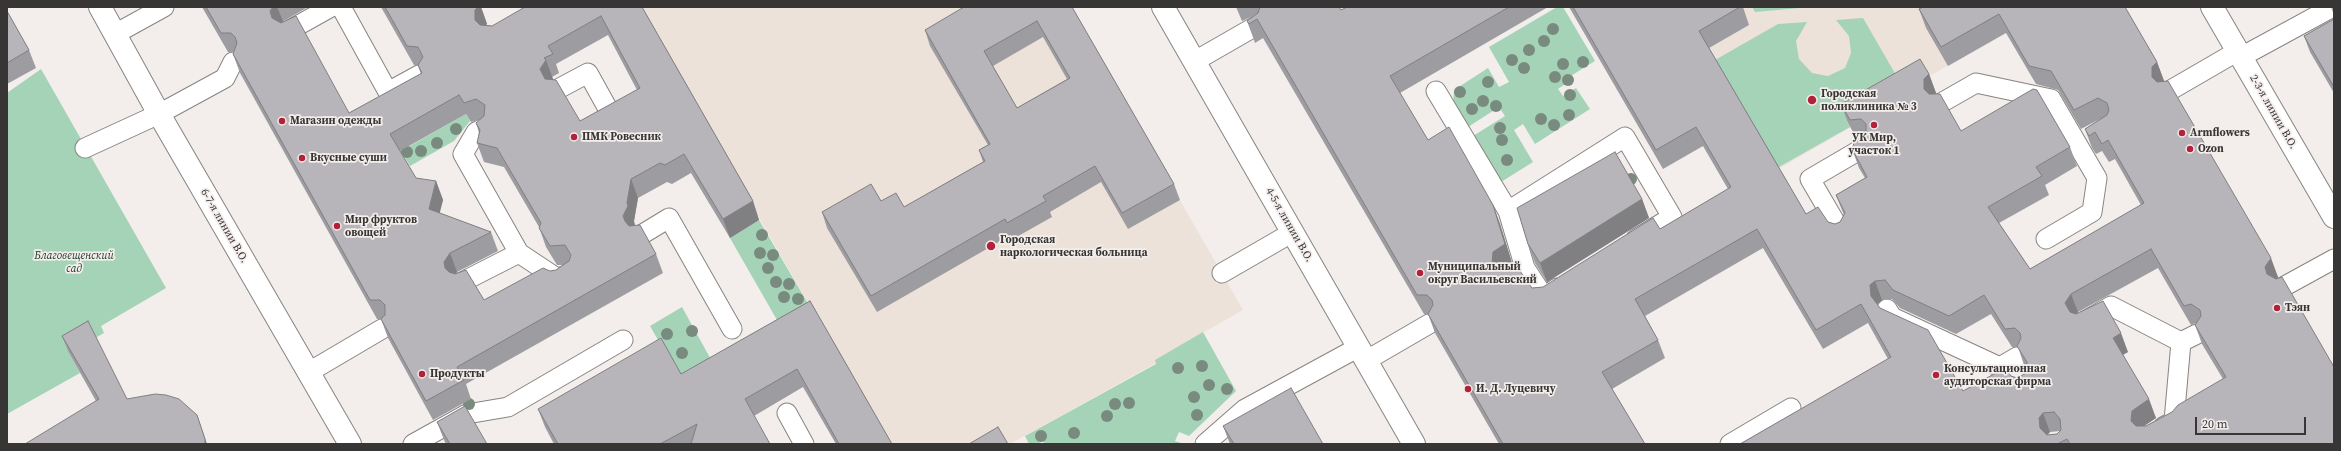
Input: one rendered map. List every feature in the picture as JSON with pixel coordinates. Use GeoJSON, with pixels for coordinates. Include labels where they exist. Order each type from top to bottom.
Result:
{"type":"FeatureCollection","features":[{"type":"Feature","properties":{"kind":"street","name":"6-7-я линии В.О."},"geometry":{"type":"LineString","coordinates":[[100,7],[159,114],[350,444]]}},
{"type":"Feature","properties":{"kind":"street","name":"4-5-я линии В.О."},"geometry":{"type":"LineString","coordinates":[[1163,7],[1414,444]]}},
{"type":"Feature","properties":{"kind":"street","name":"2-3-я линии В.О."},"geometry":{"type":"LineString","coordinates":[[2212,7],[2334,217]]}},
{"type":"Feature","properties":{"kind":"lane"},"geometry":{"type":"LineString","coordinates":[[115,34],[164,7]]}},
{"type":"Feature","properties":{"kind":"lane"},"geometry":{"type":"LineString","coordinates":[[288,31],[331,7]]}},
{"type":"Feature","properties":{"kind":"lane"},"geometry":{"type":"LineString","coordinates":[[341,7],[388,92],[419,75]]}},
{"type":"Feature","properties":{"kind":"lane"},"geometry":{"type":"LineString","coordinates":[[2169,91],[2332,7]]}},
{"type":"Feature","properties":{"kind":"lane"},"geometry":{"type":"LineString","coordinates":[[1195,61],[1256,26]]}},
{"type":"Feature","properties":{"kind":"lane"},"geometry":{"type":"LineString","coordinates":[[85,148],[159,114],[225,78],[234,62]]}},
{"type":"Feature","properties":{"kind":"lane"},"geometry":{"type":"LineString","coordinates":[[558,89],[588,73],[608,109]]}},
{"type":"Feature","properties":{"kind":"lane"},"geometry":{"type":"LineString","coordinates":[[1941,103],[1976,83],[2051,99],[2097,178],[2092,212],[2046,239]]}},
{"type":"Feature","properties":{"kind":"lane"},"geometry":{"type":"LineString","coordinates":[[1436,91],[1508,211],[1517,272],[1544,297],[1571,280]]}},
{"type":"Feature","properties":{"kind":"lane"},"geometry":{"type":"LineString","coordinates":[[482,129],[476,132],[463,154],[518,253],[558,279],[567,274]]}},
{"type":"Feature","properties":{"kind":"lane"},"geometry":{"type":"LineString","coordinates":[[2077,144],[2094,134]]}},
{"type":"Feature","properties":{"kind":"lane"},"geometry":{"type":"LineString","coordinates":[[1508,211],[1625,137],[1672,217],[1618,250]]}},
{"type":"Feature","properties":{"kind":"lane"},"geometry":{"type":"LineString","coordinates":[[1841,232],[1810,179],[1863,148]]}},
{"type":"Feature","properties":{"kind":"lane"},"geometry":{"type":"LineString","coordinates":[[641,235],[669,218],[732,329]]}},
{"type":"Feature","properties":{"kind":"lane"},"geometry":{"type":"LineString","coordinates":[[1222,272],[1293,232]]}},
{"type":"Feature","properties":{"kind":"lane"},"geometry":{"type":"LineString","coordinates":[[462,282],[518,253]]}},
{"type":"Feature","properties":{"kind":"lane"},"geometry":{"type":"LineString","coordinates":[[2283,287],[2334,259]]}},
{"type":"Feature","properties":{"kind":"lane"},"geometry":{"type":"LineString","coordinates":[[2084,322],[2111,306],[2189,338],[2174,421],[2148,435]]}},
{"type":"Feature","properties":{"kind":"lane"},"geometry":{"type":"LineString","coordinates":[[1887,309],[1892,317],[2000,367],[2015,364]]}},
{"type":"Feature","properties":{"kind":"lane"},"geometry":{"type":"LineString","coordinates":[[1205,444],[1245,409],[1429,324]]}},
{"type":"Feature","properties":{"kind":"lane"},"geometry":{"type":"LineString","coordinates":[[309,372],[382,329]]}},
{"type":"Feature","properties":{"kind":"lane"},"geometry":{"type":"LineString","coordinates":[[413,444],[467,414],[508,407],[623,340]]}},
{"type":"Feature","properties":{"kind":"lane"},"geometry":{"type":"LineString","coordinates":[[1730,444],[1791,408]]}},
{"type":"Feature","properties":{"kind":"lane"},"geometry":{"type":"LineString","coordinates":[[787,413],[804,444]]}},
{"type":"Feature","properties":{"kind":"shaded area","name":"Городская наркологическая больница"},"geometry":{"type":"Polygon","coordinates":[[[638,7],[1069,7],[1243,310],[1155,360],[1156,363],[1010,444],[889,444],[638,7]]]}},
{"type":"Feature","properties":{"kind":"shaded area","name":"Городская поликлиника № 3"},"geometry":{"type":"Polygon","coordinates":[[[1681,7],[2050,7],[1848,123],[1851,127],[1777,170],[1681,7]]]}},
{"type":"Feature","properties":{"kind":"green space"},"geometry":{"type":"Polygon","coordinates":[[[1557,7],[1563,7],[1595,61],[1569,77],[1571,80],[1558,89],[1563,96],[1576,88],[1590,109],[1535,144],[1523,124],[1514,130],[1533,162],[1501,182],[1473,136],[1505,116],[1499,107],[1468,127],[1453,103],[1454,90],[1488,68],[1499,87],[1509,82],[1489,47],[1557,7]]]}},
{"type":"Feature","properties":{"kind":"green space"},"geometry":{"type":"Polygon","coordinates":[[[1752,7],[1811,7],[1755,12],[1752,7]]]}},
{"type":"Feature","properties":{"kind":"green space"},"geometry":{"type":"Polygon","coordinates":[[[1863,18],[1904,89],[1847,122],[1850,127],[1777,168],[1715,60],[1778,24],[1807,22],[1796,41],[1799,59],[1812,73],[1828,76],[1845,68],[1851,53],[1849,36],[1836,20],[1863,18]]]}},
{"type":"Feature","properties":{"kind":"green space","name":"Благовещенский сад"},"geometry":{"type":"Polygon","coordinates":[[[41,69],[166,288],[101,326],[104,333],[69,353],[80,373],[7,414],[7,93],[41,69]]]}},
{"type":"Feature","properties":{"kind":"green space"},"geometry":{"type":"Polygon","coordinates":[[[466,114],[470,121],[454,141],[410,166],[401,151],[466,114]]]}},
{"type":"Feature","properties":{"kind":"green space"},"geometry":{"type":"Polygon","coordinates":[[[759,220],[817,319],[688,392],[650,326],[682,307],[714,365],[781,327],[730,238],[759,220]]]}},
{"type":"Feature","properties":{"kind":"green space"},"geometry":{"type":"Polygon","coordinates":[[[1203,332],[1236,391],[1189,436],[1179,432],[1175,441],[1184,444],[1045,444],[1043,441],[1037,444],[1029,444],[1025,436],[1156,364],[1155,360],[1203,332]]]}},
{"type":"Feature","properties":{"kind":"building"},"geometry":{"type":"Polygon","coordinates":[[[206,7],[273,7],[270,11],[272,18],[281,23],[296,16],[349,113],[422,73],[418,65],[423,57],[418,47],[407,46],[385,7],[478,7],[475,10],[475,20],[480,25],[492,26],[525,7],[642,7],[753,201],[723,219],[684,154],[665,165],[660,163],[631,179],[627,203],[628,206],[623,216],[629,226],[640,225],[656,254],[457,367],[464,380],[426,401],[381,319],[385,315],[385,305],[380,300],[370,300],[233,54],[237,43],[235,37],[231,33],[221,33],[206,7]],[[601,16],[548,46],[553,54],[544,58],[546,60],[540,69],[545,79],[556,80],[580,121],[640,88],[601,16]],[[459,95],[390,134],[416,178],[436,181],[429,209],[491,232],[450,253],[444,262],[445,268],[449,272],[455,274],[466,270],[484,300],[543,268],[550,271],[556,270],[569,261],[571,255],[565,245],[550,246],[539,228],[541,223],[497,148],[477,143],[480,130],[476,123],[484,116],[485,105],[476,99],[464,103],[459,95]]]}},
{"type":"Feature","properties":{"kind":"building"},"geometry":{"type":"Polygon","coordinates":[[[964,7],[1072,7],[1174,184],[1122,213],[1095,166],[1043,196],[1046,201],[1007,223],[1005,219],[871,296],[822,212],[871,184],[881,201],[896,193],[904,207],[985,161],[979,150],[990,144],[925,30],[964,7]],[[1037,21],[984,51],[1017,108],[1070,78],[1037,21]]]}},
{"type":"Feature","properties":{"kind":"building"},"geometry":{"type":"Polygon","coordinates":[[[1260,7],[1339,7],[1341,10],[1347,7],[1509,7],[1390,76],[1428,140],[1449,127],[1493,205],[1505,244],[1493,252],[1492,263],[1502,269],[1515,264],[1532,288],[1543,287],[1653,218],[1660,229],[1731,187],[1696,127],[1656,150],[1573,7],[1740,7],[1699,31],[1806,214],[1818,207],[1828,222],[1835,224],[1840,222],[1845,213],[1836,195],[1867,177],[1852,149],[1854,143],[1866,134],[1866,124],[1861,119],[1850,120],[1841,104],[1920,59],[1929,74],[1924,79],[1924,89],[1929,94],[1940,94],[1961,131],[2033,89],[2037,90],[2070,147],[2036,167],[2042,176],[1988,207],[2030,269],[2144,203],[2108,140],[2102,144],[2095,132],[2089,136],[2085,129],[2107,115],[2109,110],[2107,103],[2098,98],[2074,110],[2051,71],[2029,66],[1999,14],[1941,47],[1919,9],[1923,7],[2125,7],[2157,62],[2152,67],[2152,77],[2157,82],[2168,81],[2271,258],[2265,267],[2267,274],[2276,279],[2282,277],[2334,367],[2334,444],[2070,444],[2067,439],[2057,444],[1740,444],[1891,357],[1861,304],[1816,330],[1757,229],[1635,299],[1658,340],[1602,372],[1645,444],[1503,444],[1428,314],[1433,305],[1432,300],[1427,295],[1417,295],[1257,19],[1249,24],[1247,21],[1258,13],[1260,7]],[[2151,249],[2071,294],[2065,303],[2070,312],[2076,314],[2103,301],[2121,333],[2113,338],[2149,399],[2132,411],[2131,421],[2136,426],[2146,426],[2172,412],[2178,405],[2226,377],[2195,325],[2201,316],[2200,310],[2191,304],[2184,306],[2151,249]],[[1885,280],[1875,281],[1870,285],[1871,296],[1880,308],[1928,330],[1963,391],[2005,368],[2011,376],[2017,378],[2026,373],[2027,362],[2017,346],[2021,338],[2020,333],[2015,328],[2005,329],[1984,295],[1949,316],[1893,290],[1885,280]],[[2054,412],[2043,413],[2039,418],[2040,428],[2047,435],[2057,434],[2061,430],[2060,419],[2054,412]]]}},
{"type":"Feature","properties":{"kind":"building"},"geometry":{"type":"Polygon","coordinates":[[[7,11],[29,50],[7,63],[7,11]]]}},
{"type":"Feature","properties":{"kind":"building"},"geometry":{"type":"Polygon","coordinates":[[[2334,19],[2334,87],[2304,36],[2334,19]]]}},
{"type":"Feature","properties":{"kind":"building"},"geometry":{"type":"Polygon","coordinates":[[[1615,152],[1642,199],[1540,263],[1528,244],[1517,208],[1615,152]]]}},
{"type":"Feature","properties":{"kind":"building"},"geometry":{"type":"Polygon","coordinates":[[[810,301],[892,444],[839,444],[797,369],[745,399],[770,444],[691,444],[697,424],[660,444],[558,444],[538,409],[661,338],[681,374],[810,301]]]}},
{"type":"Feature","properties":{"kind":"building"},"geometry":{"type":"Polygon","coordinates":[[[88,321],[127,399],[155,394],[166,395],[179,399],[197,415],[205,439],[205,444],[25,444],[99,399],[62,336],[88,321]]]}},
{"type":"Feature","properties":{"kind":"building"},"geometry":{"type":"Polygon","coordinates":[[[1291,388],[1323,444],[1234,444],[1223,426],[1291,388]]]}},
{"type":"Feature","properties":{"kind":"building"},"geometry":{"type":"Polygon","coordinates":[[[465,406],[487,444],[450,444],[437,422],[465,406]]]}},
{"type":"Feature","properties":{"kind":"building"},"geometry":{"type":"Polygon","coordinates":[[[998,427],[1008,444],[969,444],[998,427]]]}},
{"type":"Feature","properties":{"kind":"place","name":"Городская поликлиника № 3"},"geometry":{"type":"Point","coordinates":[1812,100]}},
{"type":"Feature","properties":{"kind":"place","name":"Магазин одежды"},"geometry":{"type":"Point","coordinates":[282,121]}},
{"type":"Feature","properties":{"kind":"place","name":"УК Мир, участок 1"},"geometry":{"type":"Point","coordinates":[1874,125]}},
{"type":"Feature","properties":{"kind":"place","name":"Armflowers"},"geometry":{"type":"Point","coordinates":[2182,133]}},
{"type":"Feature","properties":{"kind":"place","name":"ПМК Ровесник"},"geometry":{"type":"Point","coordinates":[574,137]}},
{"type":"Feature","properties":{"kind":"place","name":"Ozon"},"geometry":{"type":"Point","coordinates":[2190,149]}},
{"type":"Feature","properties":{"kind":"place","name":"Вкусные суши"},"geometry":{"type":"Point","coordinates":[302,158]}},
{"type":"Feature","properties":{"kind":"place","name":"Мир фруктов овощей"},"geometry":{"type":"Point","coordinates":[337,226]}},
{"type":"Feature","properties":{"kind":"place","name":"Городская наркологическая больница"},"geometry":{"type":"Point","coordinates":[991,246]}},
{"type":"Feature","properties":{"kind":"place","name":"Муниципальный округ Васильевский"},"geometry":{"type":"Point","coordinates":[1420,273]}},
{"type":"Feature","properties":{"kind":"place","name":"Тэян"},"geometry":{"type":"Point","coordinates":[2277,308]}},
{"type":"Feature","properties":{"kind":"place","name":"Продукты"},"geometry":{"type":"Point","coordinates":[422,374]}},
{"type":"Feature","properties":{"kind":"place","name":"Консультационная аудиторская фирма"},"geometry":{"type":"Point","coordinates":[1936,375]}},
{"type":"Feature","properties":{"kind":"place","name":"И. Д. Луцевичу"},"geometry":{"type":"Point","coordinates":[1468,389]}}]}
